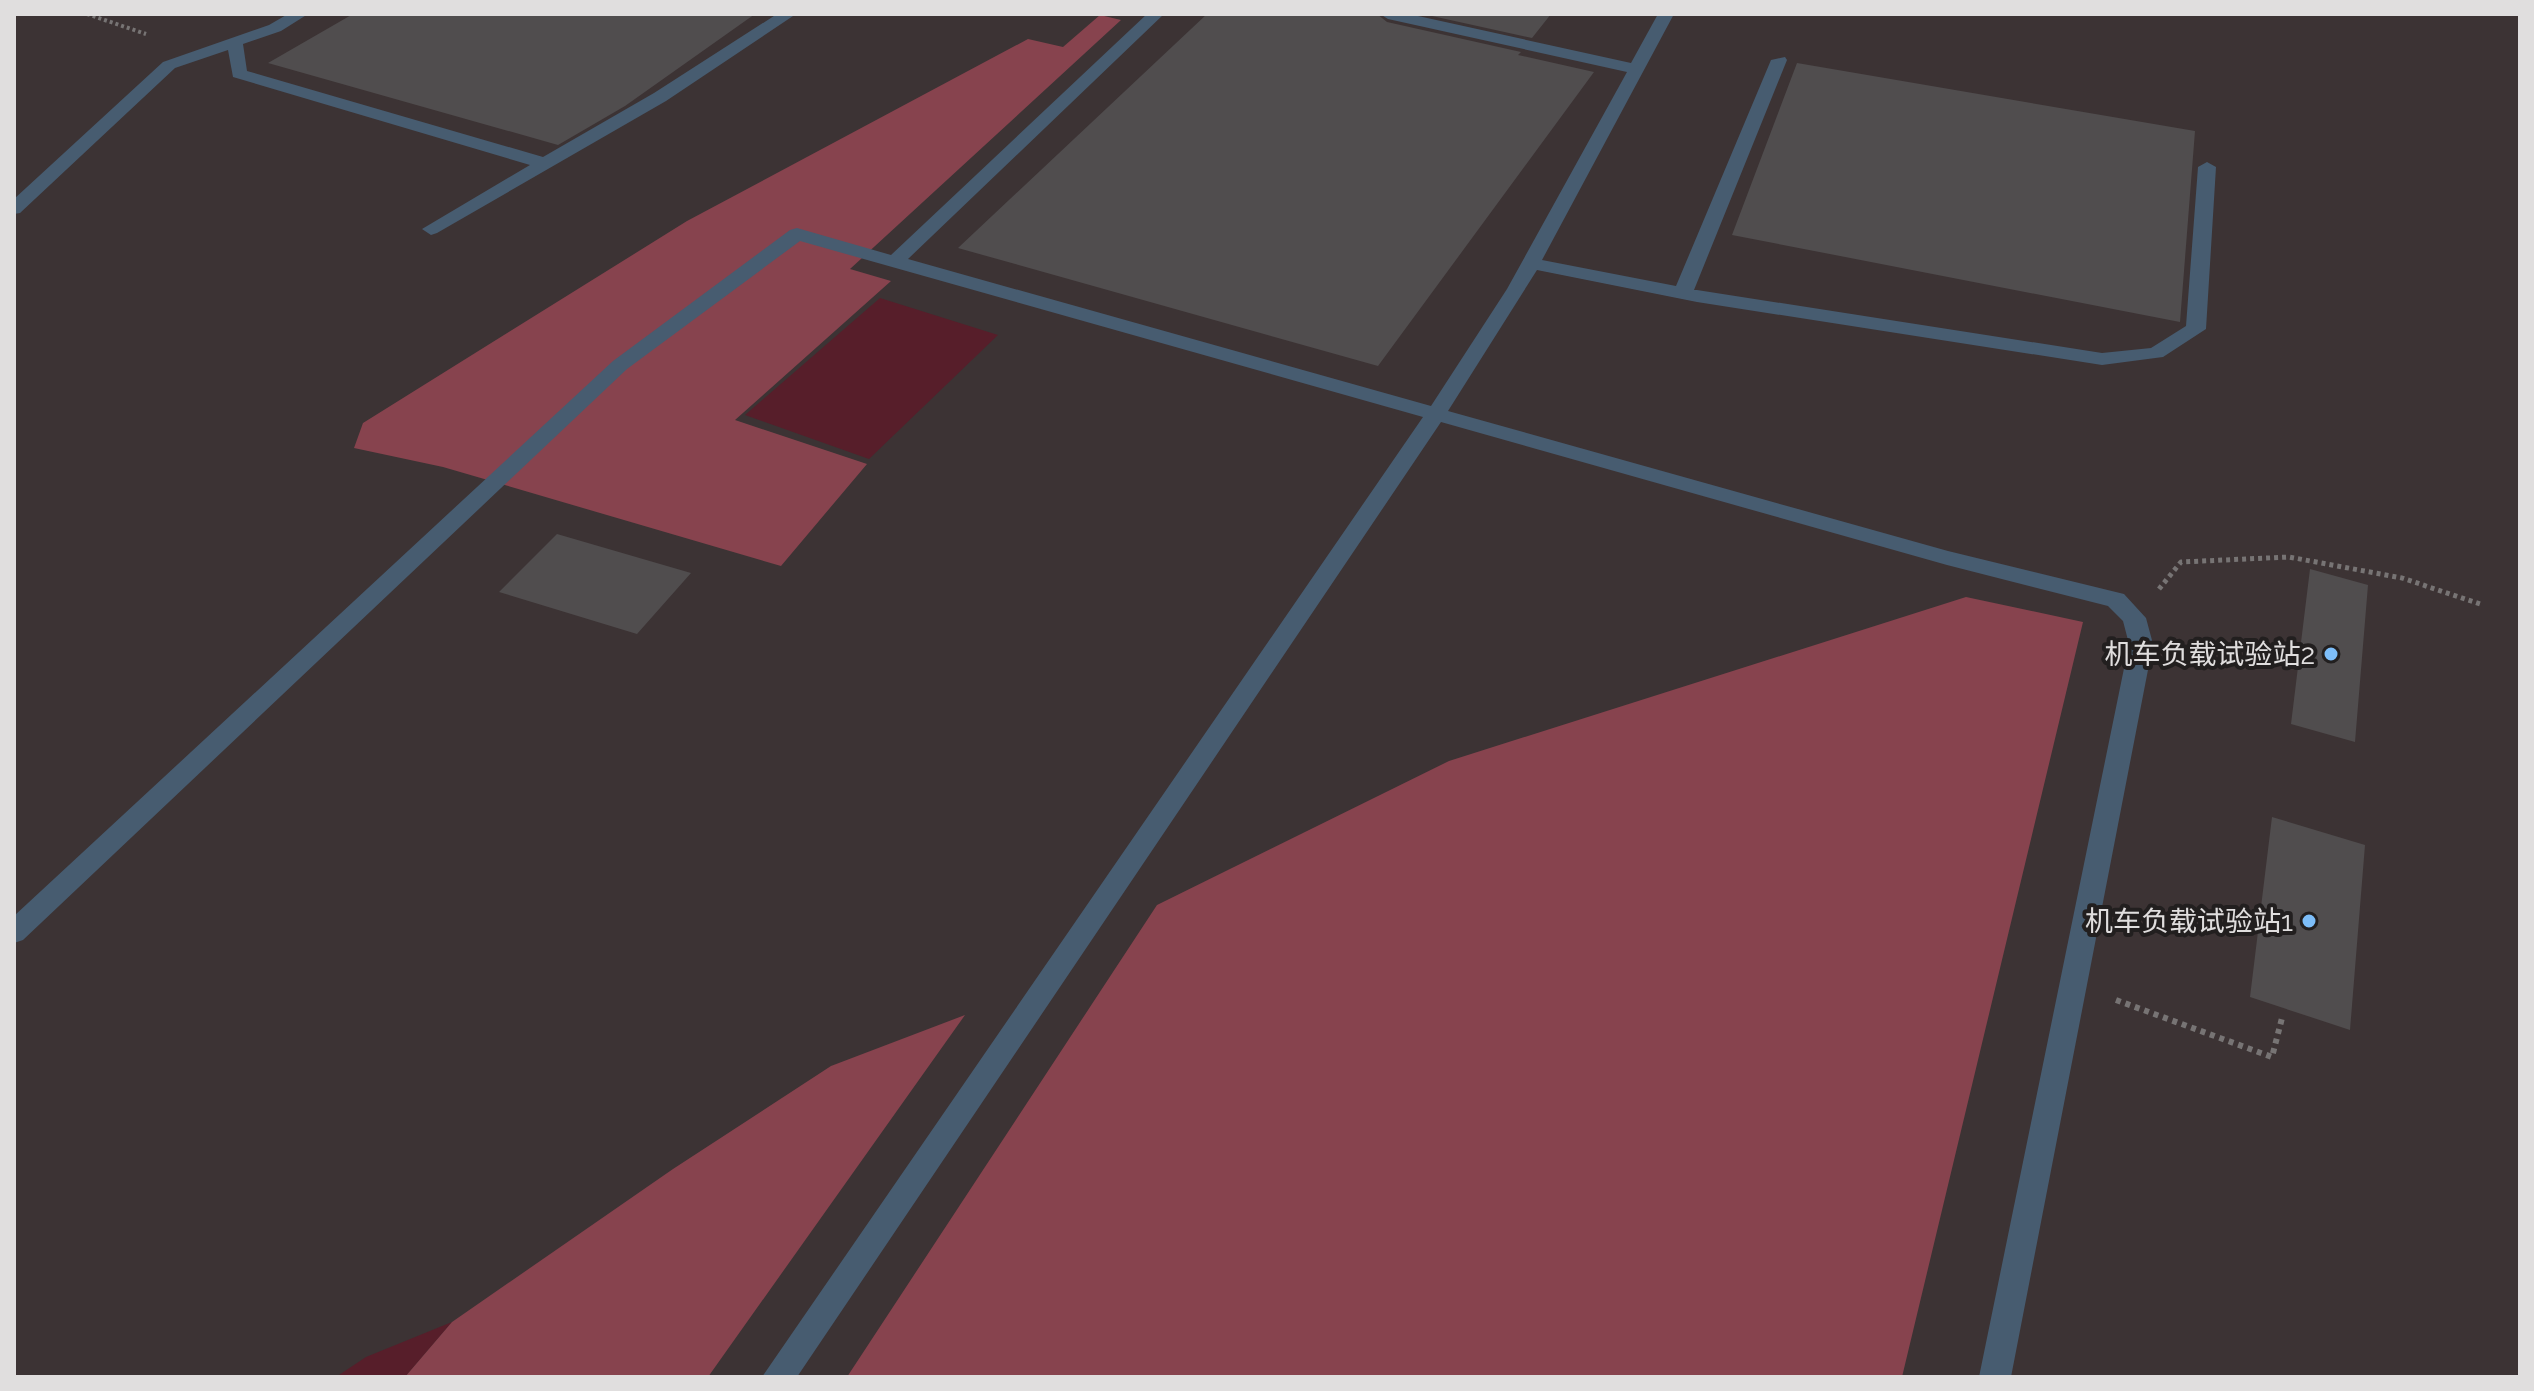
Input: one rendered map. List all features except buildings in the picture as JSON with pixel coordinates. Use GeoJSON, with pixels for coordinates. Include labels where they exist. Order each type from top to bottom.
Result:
{"type":"FeatureCollection","features":[{"type":"Feature","properties":{"kind":"lane"},"geometry":{"type":"LineString","coordinates":[[14,209],[169,65],[235,42],[300,14]]}},
{"type":"Feature","properties":{"kind":"lane"},"geometry":{"type":"LineString","coordinates":[[431,229],[660,97],[788,14]]}},
{"type":"Feature","properties":{"kind":"lane"},"geometry":{"type":"LineString","coordinates":[[894,262],[1156,14]]}},
{"type":"Feature","properties":{"kind":"lane"},"geometry":{"type":"LineString","coordinates":[[1388,14],[1637,69]]}},
{"type":"Feature","properties":{"kind":"lane"},"geometry":{"type":"LineString","coordinates":[[778,1377],[1436,414],[1531,263],[1666,14]]}},
{"type":"Feature","properties":{"kind":"lane"},"geometry":{"type":"LineString","coordinates":[[235,42],[239,74],[547,164]]}},
{"type":"Feature","properties":{"kind":"lane"},"geometry":{"type":"LineString","coordinates":[[1683,293],[1779,60]]}},
{"type":"Feature","properties":{"kind":"lane"},"geometry":{"type":"LineString","coordinates":[[1531,263],[1683,293],[2102,359],[2156,353],[2196,329],[2207,167]]}},
{"type":"Feature","properties":{"kind":"lane"},"geometry":{"type":"LineString","coordinates":[[14,932],[620,365],[797,234],[1947,558],[2116,600],[2134,618],[2141,644],[1995,1377]]}},
{"type":"Feature","properties":{"kind":"path"},"geometry":{"type":"LineString","coordinates":[[87,14],[173,42],[169,65]]}},
{"type":"Feature","properties":{"kind":"path"},"geometry":{"type":"LineString","coordinates":[[2134,618],[2181,562],[2289,557],[2402,578],[2480,604]]}},
{"type":"Feature","properties":{"kind":"path"},"geometry":{"type":"LineString","coordinates":[[2074,983],[2272,1057],[2282,1018]]}},
{"type":"Feature","properties":{"kind":"shaded area"},"geometry":{"type":"Polygon","coordinates":[[[14,14],[2520,14],[2520,1377],[14,1377],[14,14]]]}},
{"type":"Feature","properties":{"kind":"shaded area"},"geometry":{"type":"Polygon","coordinates":[[[1100,15],[1121,20],[850,269],[891,281],[735,420],[867,464],[781,566],[443,467],[354,448],[363,423],[687,221],[1028,39],[1063,47],[1100,15]]]}},
{"type":"Feature","properties":{"kind":"shaded area"},"geometry":{"type":"Polygon","coordinates":[[[880,298],[998,335],[869,459],[745,415],[880,298]]]}},
{"type":"Feature","properties":{"kind":"shaded area"},"geometry":{"type":"Polygon","coordinates":[[[1966,597],[2083,622],[1902,1377],[847,1377],[1157,905],[1449,761],[1966,597]]]}},
{"type":"Feature","properties":{"kind":"shaded area"},"geometry":{"type":"Polygon","coordinates":[[[965,1015],[708,1377],[405,1377],[452,1322],[673,1169],[831,1066],[965,1015]]]}},
{"type":"Feature","properties":{"kind":"shaded area"},"geometry":{"type":"Polygon","coordinates":[[[452,1322],[405,1377],[336,1377],[366,1357],[452,1322]]]}},
{"type":"Feature","properties":{"kind":"place","name":"机车负载试验站2"},"geometry":{"type":"Point","coordinates":[2331,654]}},
{"type":"Feature","properties":{"kind":"place","name":"机车负载试验站1"},"geometry":{"type":"Point","coordinates":[2309,921]}}]}
